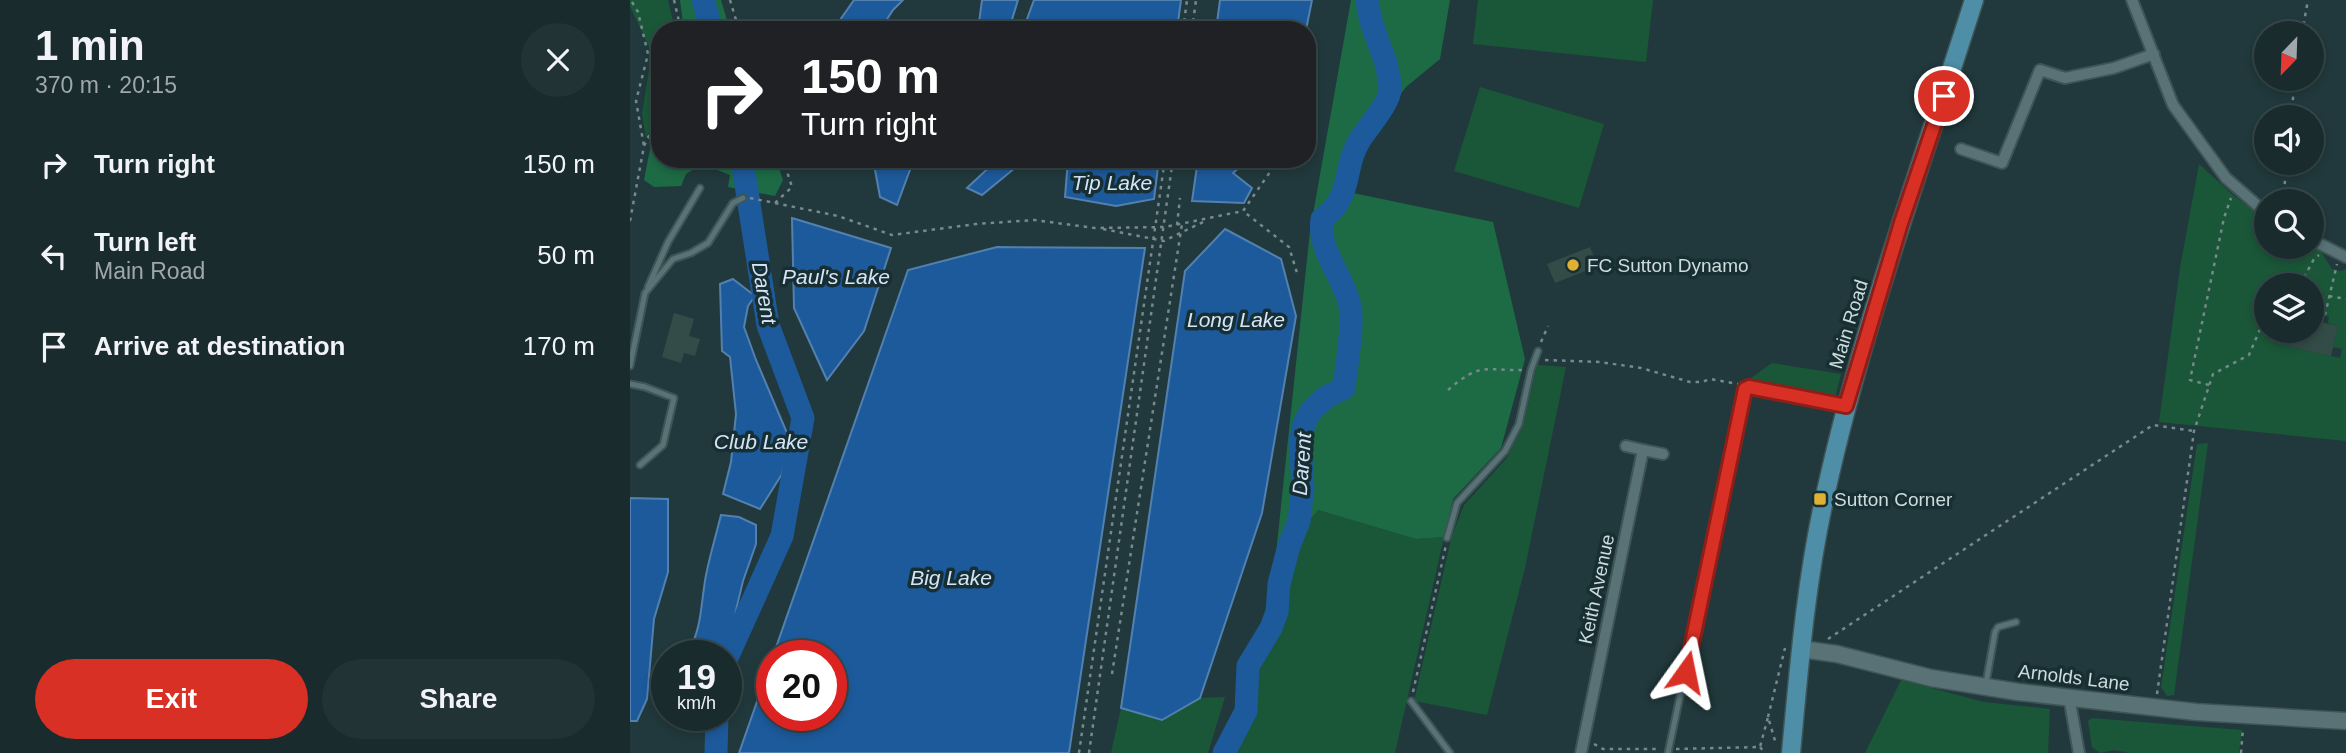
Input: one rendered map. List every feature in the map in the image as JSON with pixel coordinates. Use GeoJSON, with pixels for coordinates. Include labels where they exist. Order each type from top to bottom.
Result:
{"type":"FeatureCollection","features":[{"type":"Feature","properties":{"kind":"main road","name":"Main Road"},"geometry":{"type":"LineString","coordinates":[[1787,751],[1822,508],[1846,406],[1901,223],[1974,0]]}},
{"type":"Feature","properties":{"kind":"street"},"geometry":{"type":"LineString","coordinates":[[2132,0],[2173,105],[2235,187],[2254,203]]}},
{"type":"Feature","properties":{"kind":"street"},"geometry":{"type":"LineString","coordinates":[[1961,149],[2002,163],[2040,70],[2065,78],[2114,68],[2154,54]]}},
{"type":"Feature","properties":{"kind":"street"},"geometry":{"type":"LineString","coordinates":[[2325,247],[2346,257]]}},
{"type":"Feature","properties":{"kind":"street"},"geometry":{"type":"LineString","coordinates":[[1626,446],[1663,454]]}},
{"type":"Feature","properties":{"kind":"street","name":"Keith Avenue"},"geometry":{"type":"LineString","coordinates":[[1581,753],[1643,450]]}},
{"type":"Feature","properties":{"kind":"street","name":"Arnolds Lane"},"geometry":{"type":"LineString","coordinates":[[1801,649],[1838,654],[1931,678],[1985,687],[2155,707],[2346,721]]}},
{"type":"Feature","properties":{"kind":"street"},"geometry":{"type":"LineString","coordinates":[[2069,697],[2079,753]]}},
{"type":"Feature","properties":{"kind":"lane"},"geometry":{"type":"LineString","coordinates":[[630,366],[645,293],[668,242],[700,188]]}},
{"type":"Feature","properties":{"kind":"lane"},"geometry":{"type":"LineString","coordinates":[[645,293],[673,258],[691,253],[708,243],[733,203],[743,198]]}},
{"type":"Feature","properties":{"kind":"lane"},"geometry":{"type":"LineString","coordinates":[[1447,538],[1457,503],[1505,451],[1519,424],[1538,351]]}},
{"type":"Feature","properties":{"kind":"lane"},"geometry":{"type":"LineString","coordinates":[[630,384],[674,398],[663,445],[640,465]]}},
{"type":"Feature","properties":{"kind":"lane"},"geometry":{"type":"LineString","coordinates":[[1669,751],[1745,389],[1749,387],[1846,406]]}},
{"type":"Feature","properties":{"kind":"lane"},"geometry":{"type":"LineString","coordinates":[[1985,687],[1997,627],[2016,622]]}},
{"type":"Feature","properties":{"kind":"lane"},"geometry":{"type":"LineString","coordinates":[[1411,701],[1450,753]]}},
{"type":"Feature","properties":{"kind":"path"},"geometry":{"type":"LineString","coordinates":[[674,0],[679,21]]}},
{"type":"Feature","properties":{"kind":"path"},"geometry":{"type":"LineString","coordinates":[[730,0],[737,21]]}},
{"type":"Feature","properties":{"kind":"path"},"geometry":{"type":"LineString","coordinates":[[1184,21],[1187,0]]}},
{"type":"Feature","properties":{"kind":"path"},"geometry":{"type":"LineString","coordinates":[[1193,21],[1196,0]]}},
{"type":"Feature","properties":{"kind":"path"},"geometry":{"type":"LineString","coordinates":[[2304,21],[2308,0]]}},
{"type":"Feature","properties":{"kind":"path"},"geometry":{"type":"LineString","coordinates":[[632,2],[638,12],[648,54],[636,101],[644,146]]}},
{"type":"Feature","properties":{"kind":"path"},"geometry":{"type":"LineString","coordinates":[[630,221],[644,146],[651,134]]}},
{"type":"Feature","properties":{"kind":"path"},"geometry":{"type":"LineString","coordinates":[[775,203],[792,187],[786,168]]}},
{"type":"Feature","properties":{"kind":"path"},"geometry":{"type":"LineString","coordinates":[[1079,753],[1164,168]]}},
{"type":"Feature","properties":{"kind":"path"},"geometry":{"type":"LineString","coordinates":[[1089,753],[1172,168]]}},
{"type":"Feature","properties":{"kind":"path"},"geometry":{"type":"LineString","coordinates":[[1096,228],[1164,227],[1243,211],[1273,168]]}},
{"type":"Feature","properties":{"kind":"path"},"geometry":{"type":"LineString","coordinates":[[2209,386],[2190,380],[2224,218],[2235,187]]}},
{"type":"Feature","properties":{"kind":"path"},"geometry":{"type":"LineString","coordinates":[[755,198],[838,216],[892,235],[976,224],[1034,220],[1162,240],[1209,219]]}},
{"type":"Feature","properties":{"kind":"path"},"geometry":{"type":"LineString","coordinates":[[1177,225],[1180,198]]}},
{"type":"Feature","properties":{"kind":"path"},"geometry":{"type":"LineString","coordinates":[[1243,211],[1289,247],[1297,273]]}},
{"type":"Feature","properties":{"kind":"path"},"geometry":{"type":"LineString","coordinates":[[1112,674],[1182,224]]}},
{"type":"Feature","properties":{"kind":"path"},"geometry":{"type":"LineString","coordinates":[[2307,273],[2325,247]]}},
{"type":"Feature","properties":{"kind":"path"},"geometry":{"type":"LineString","coordinates":[[2325,315],[2335,270]]}},
{"type":"Feature","properties":{"kind":"path"},"geometry":{"type":"LineString","coordinates":[[2324,298],[2346,299]]}},
{"type":"Feature","properties":{"kind":"path"},"geometry":{"type":"LineString","coordinates":[[1538,351],[1548,326]]}},
{"type":"Feature","properties":{"kind":"path"},"geometry":{"type":"LineString","coordinates":[[2155,707],[2194,431],[2213,374],[2249,355],[2254,343]]}},
{"type":"Feature","properties":{"kind":"path"},"geometry":{"type":"LineString","coordinates":[[1535,359],[1600,362],[1641,368],[1681,381],[1702,382],[1710,379],[1749,387]]}},
{"type":"Feature","properties":{"kind":"path"},"geometry":{"type":"LineString","coordinates":[[1448,390],[1467,374],[1491,367],[1510,371],[1531,370]]}},
{"type":"Feature","properties":{"kind":"path"},"geometry":{"type":"LineString","coordinates":[[1825,641],[2153,425],[2194,431]]}},
{"type":"Feature","properties":{"kind":"path"},"geometry":{"type":"LineString","coordinates":[[1411,701],[1447,538]]}},
{"type":"Feature","properties":{"kind":"path"},"geometry":{"type":"LineString","coordinates":[[2241,753],[2245,714]]}},
{"type":"Feature","properties":{"kind":"path"},"geometry":{"type":"LineString","coordinates":[[1760,747],[1768,717],[1776,745],[1787,751]]}},
{"type":"Feature","properties":{"kind":"path"},"geometry":{"type":"LineString","coordinates":[[1584,732],[1597,747],[1603,749],[1669,751],[1760,747]]}},
{"type":"Feature","properties":{"kind":"path"},"geometry":{"type":"LineString","coordinates":[[1760,747],[1765,753]]}},
{"type":"Feature","properties":{"kind":"green space"},"geometry":{"type":"Polygon","coordinates":[[[630,0],[668,0],[673,21],[651,21],[651,57],[649,47],[630,6],[630,0]]]}},
{"type":"Feature","properties":{"kind":"green space"},"geometry":{"type":"Polygon","coordinates":[[[680,0],[721,0],[727,21],[683,21],[680,0]]]}},
{"type":"Feature","properties":{"kind":"green space"},"geometry":{"type":"Polygon","coordinates":[[[1351,0],[1450,0],[1440,59],[1406,87],[1361,147],[1348,192],[1493,222],[1525,359],[1501,448],[1453,499],[1444,537],[1416,539],[1318,510],[1275,563],[1310,231],[1351,0]]]}},
{"type":"Feature","properties":{"kind":"green space"},"geometry":{"type":"Polygon","coordinates":[[[1478,0],[1653,0],[1646,62],[1473,44],[1478,0]]]}},
{"type":"Feature","properties":{"kind":"green space"},"geometry":{"type":"Polygon","coordinates":[[[651,57],[651,127],[646,138],[642,114],[651,57]]]}},
{"type":"Feature","properties":{"kind":"green space"},"geometry":{"type":"Polygon","coordinates":[[[1480,87],[1604,124],[1579,208],[1454,171],[1480,87]]]}},
{"type":"Feature","properties":{"kind":"green space"},"geometry":{"type":"Polygon","coordinates":[[[651,144],[651,168],[696,168],[686,174],[681,186],[654,187],[644,180],[651,144]]]}},
{"type":"Feature","properties":{"kind":"green space"},"geometry":{"type":"Polygon","coordinates":[[[2199,164],[2254,211],[2254,259],[2324,259],[2324,256],[2332,269],[2346,269],[2346,441],[2159,422],[2180,268],[2199,164]]]}},
{"type":"Feature","properties":{"kind":"green space"},"geometry":{"type":"Polygon","coordinates":[[[712,168],[779,168],[783,180],[775,196],[728,187],[730,175],[712,168]]]}},
{"type":"Feature","properties":{"kind":"green space"},"geometry":{"type":"Polygon","coordinates":[[[1772,363],[1841,374],[1835,398],[1744,383],[1772,363]]]}},
{"type":"Feature","properties":{"kind":"green space"},"geometry":{"type":"Polygon","coordinates":[[[1537,365],[1566,367],[1525,568],[1487,715],[1414,701],[1451,539],[1464,505],[1506,459],[1523,426],[1537,365]]]}},
{"type":"Feature","properties":{"kind":"green space"},"geometry":{"type":"Polygon","coordinates":[[[2208,443],[2174,695],[2167,696],[2161,687],[2197,444],[2208,443]]]}},
{"type":"Feature","properties":{"kind":"green space"},"geometry":{"type":"Polygon","coordinates":[[[1318,510],[1416,539],[1444,537],[1395,753],[1230,753],[1250,711],[1253,667],[1280,615],[1295,539],[1318,510]]]}},
{"type":"Feature","properties":{"kind":"green space"},"geometry":{"type":"Polygon","coordinates":[[[1901,680],[1984,702],[2050,709],[2048,753],[1865,753],[1901,680]]]}},
{"type":"Feature","properties":{"kind":"green space"},"geometry":{"type":"Polygon","coordinates":[[[1225,697],[1208,753],[1111,753],[1121,708],[1162,720],[1200,698],[1225,697]]]}},
{"type":"Feature","properties":{"kind":"green space"},"geometry":{"type":"Polygon","coordinates":[[[2092,718],[2242,730],[2239,753],[2130,753],[2114,750],[2100,753],[2092,747],[2088,721],[2092,718]]]}},
{"type":"Feature","properties":{"kind":"water"},"geometry":{"type":"Polygon","coordinates":[[[854,0],[903,0],[886,21],[839,21],[854,0]]]}},
{"type":"Feature","properties":{"kind":"water"},"geometry":{"type":"Polygon","coordinates":[[[982,0],[1018,0],[1012,21],[979,21],[982,0]]]}},
{"type":"Feature","properties":{"kind":"water"},"geometry":{"type":"Polygon","coordinates":[[[1034,0],[1181,0],[1178,21],[1026,21],[1034,0]]]}},
{"type":"Feature","properties":{"kind":"water"},"geometry":{"type":"Polygon","coordinates":[[[1220,0],[1312,0],[1308,21],[1217,21],[1220,0]]]}},
{"type":"Feature","properties":{"kind":"water"},"geometry":{"type":"Polygon","coordinates":[[[875,168],[911,168],[897,205],[880,197],[875,168]]]}},
{"type":"Feature","properties":{"kind":"water","name":"Tip Lake"},"geometry":{"type":"Polygon","coordinates":[[[988,168],[1015,168],[982,195],[967,188],[988,168]]]}},
{"type":"Feature","properties":{"kind":"water","name":"Tip Lake"},"geometry":{"type":"Polygon","coordinates":[[[1067,168],[1158,168],[1154,199],[1116,206],[1065,197],[1067,168]]]}},
{"type":"Feature","properties":{"kind":"water"},"geometry":{"type":"Polygon","coordinates":[[[1197,168],[1239,168],[1233,173],[1252,188],[1244,203],[1192,201],[1197,168]]]}},
{"type":"Feature","properties":{"kind":"water","name":"Paul's Lake"},"geometry":{"type":"Polygon","coordinates":[[[792,218],[891,248],[864,331],[827,380],[794,308],[792,218]]]}},
{"type":"Feature","properties":{"kind":"water","name":"Long Lake"},"geometry":{"type":"Polygon","coordinates":[[[1225,229],[1281,259],[1296,316],[1262,513],[1200,698],[1162,720],[1121,708],[1185,271],[1225,229]]]}},
{"type":"Feature","properties":{"kind":"water","name":"Big Lake"},"geometry":{"type":"Polygon","coordinates":[[[997,247],[1145,248],[1069,753],[739,753],[756,705],[756,731],[847,731],[847,640],[779,640],[908,270],[997,247]]]}},
{"type":"Feature","properties":{"kind":"water","name":"Club Lake"},"geometry":{"type":"Polygon","coordinates":[[[733,279],[755,296],[748,306],[744,327],[790,440],[782,474],[760,509],[723,494],[731,462],[736,414],[730,357],[722,351],[720,284],[733,279]]]}},
{"type":"Feature","properties":{"kind":"water"},"geometry":{"type":"Polygon","coordinates":[[[630,498],[668,499],[668,572],[654,619],[647,699],[637,721],[630,721],[630,498]]]}},
{"type":"Feature","properties":{"kind":"water"},"geometry":{"type":"Polygon","coordinates":[[[721,515],[739,517],[756,525],[756,544],[743,581],[731,631],[725,640],[694,640],[721,515]]]}},
{"type":"Feature","properties":{"kind":"building","name":"FC Sutton Dynamo"},"geometry":{"type":"Polygon","coordinates":[[[1590,247],[1598,266],[1555,283],[1547,264],[1590,247]]]}},
{"type":"Feature","properties":{"kind":"building"},"geometry":{"type":"Polygon","coordinates":[[[674,313],[694,319],[689,336],[700,339],[695,356],[684,353],[681,363],[662,357],[674,313]]]}},
{"type":"Feature","properties":{"kind":"building"},"geometry":{"type":"Polygon","coordinates":[[[2324,323],[2338,326],[2331,356],[2273,343],[2324,343],[2324,323]]]}},
{"type":"Feature","properties":{"kind":"waterway","name":"Darent"},"geometry":{"type":"LineString","coordinates":[[703,0],[709,21]]}},
{"type":"Feature","properties":{"kind":"waterway","name":"Darent"},"geometry":{"type":"LineString","coordinates":[[1224,753],[1246,711],[1248,666],[1271,628],[1277,612],[1279,584],[1299,521],[1303,487],[1300,442],[1304,424],[1311,411],[1326,397],[1344,388],[1350,306],[1323,241],[1322,219],[1339,201],[1355,149],[1389,93],[1389,76],[1367,0]]}},
{"type":"Feature","properties":{"kind":"waterway","name":"Darent"},"geometry":{"type":"LineString","coordinates":[[735,640],[782,536],[803,418],[768,325],[743,168]]}},
{"type":"Feature","properties":{"kind":"waterway","name":"Darent"},"geometry":{"type":"LineString","coordinates":[[716,753],[717,731]]}},
{"type":"Feature","properties":{"kind":"place","name":"FC Sutton Dynamo"},"geometry":{"type":"Point","coordinates":[1573,265]}},
{"type":"Feature","properties":{"kind":"place","name":"Sutton Corner"},"geometry":{"type":"Point","coordinates":[1820,499]}},
{"type":"Feature","properties":{"kind":"route"},"geometry":{"type":"LineString","coordinates":[[1686,672],[1745,389],[1749,387],[1846,406],[1901,223],[1944,96]]}}]}
